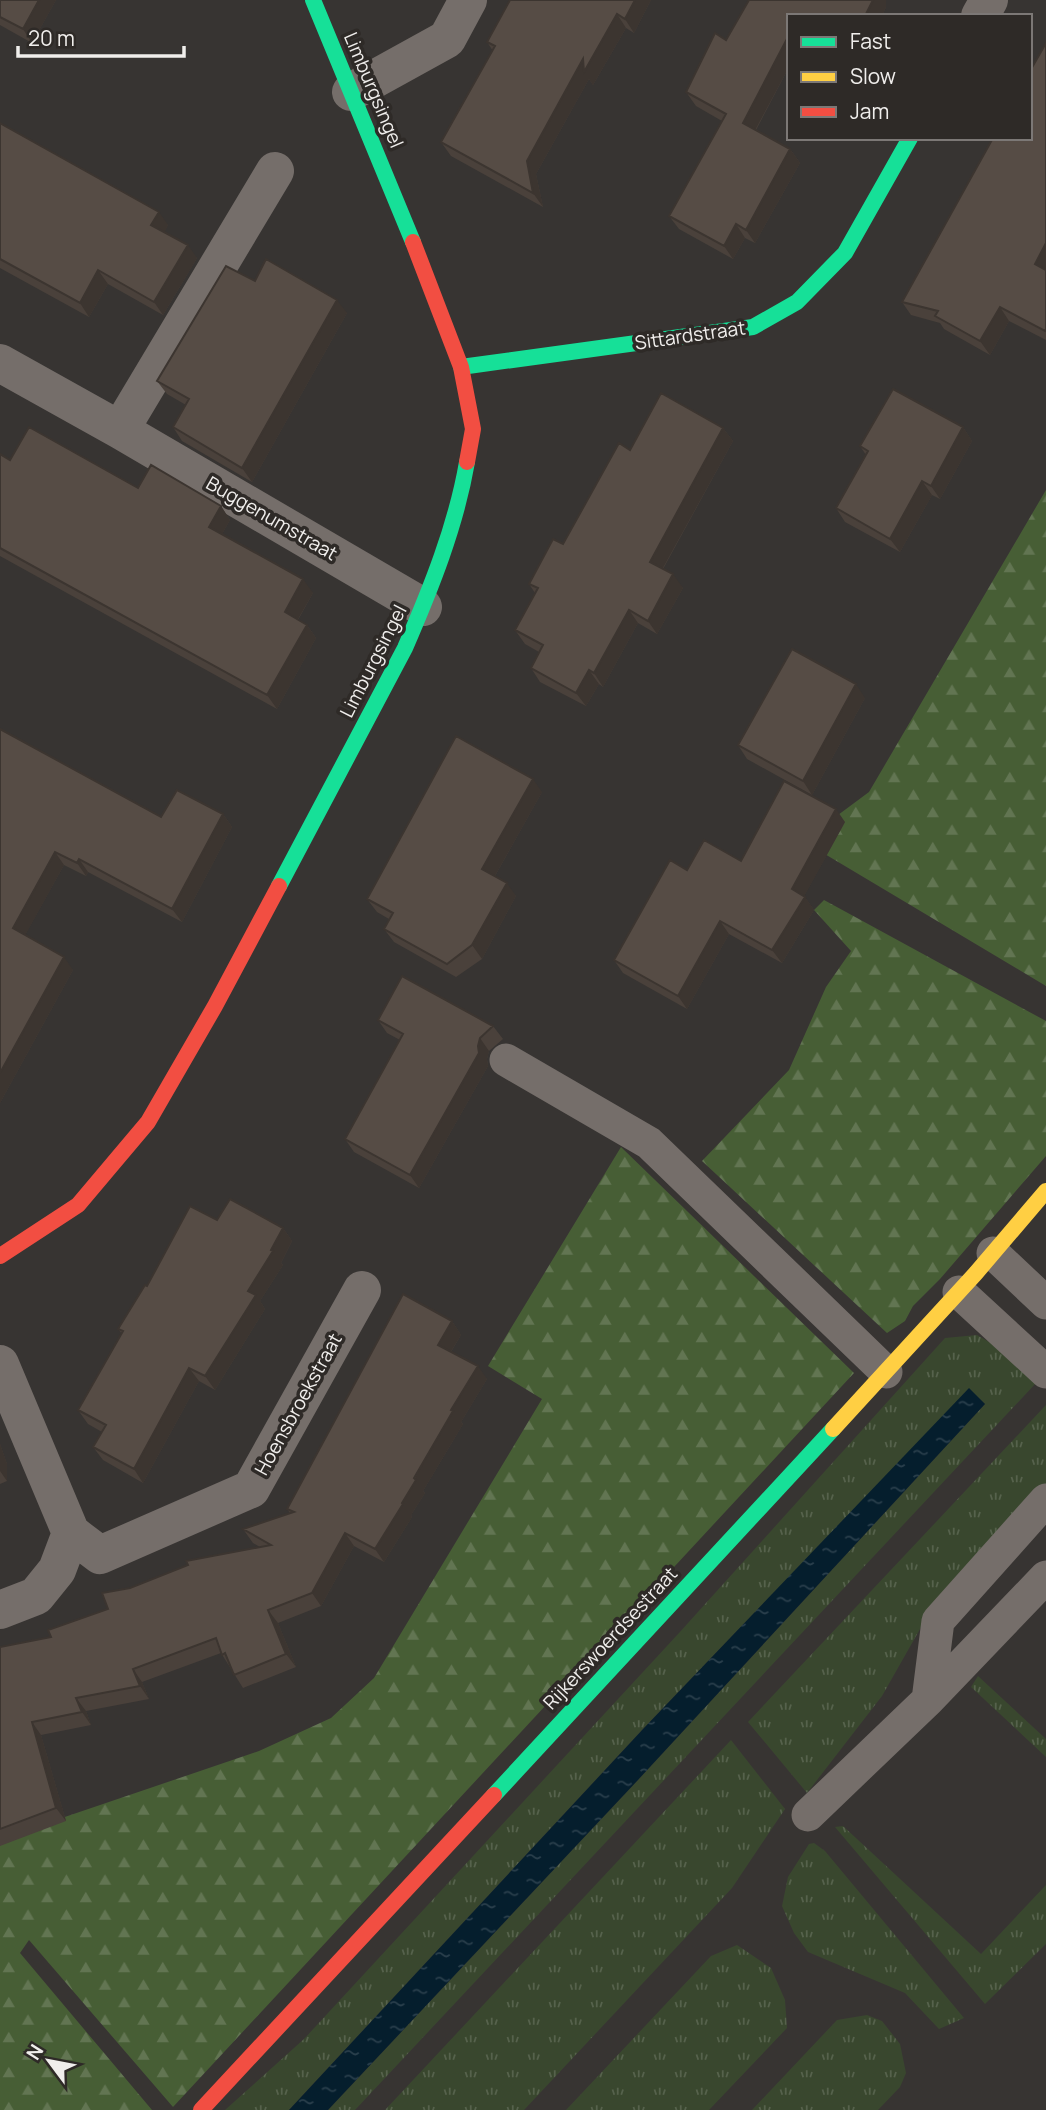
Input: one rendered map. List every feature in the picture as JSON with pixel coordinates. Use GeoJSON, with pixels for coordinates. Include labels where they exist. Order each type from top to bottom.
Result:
{"type":"FeatureCollection","features":[{"type":"Feature","properties":{"kind":"street","name":"Limburgsingel"},"geometry":{"type":"LineString","coordinates":[[0,1256],[78,1205],[148,1122],[215,1006],[405,648],[423,607],[460,502],[473,429],[461,367],[391,185],[313,0]]}},
{"type":"Feature","properties":{"kind":"street"},"geometry":{"type":"LineString","coordinates":[[351,92],[447,38],[468,0]]}},
{"type":"Feature","properties":{"kind":"street","name":"Sittardstraat"},"geometry":{"type":"LineString","coordinates":[[461,367],[753,327],[797,302],[845,253],[909,140]]}},
{"type":"Feature","properties":{"kind":"street"},"geometry":{"type":"LineString","coordinates":[[120,430],[275,170]]}},
{"type":"Feature","properties":{"kind":"street","name":"Buggenumstraat"},"geometry":{"type":"LineString","coordinates":[[0,363],[423,607]]}},
{"type":"Feature","properties":{"kind":"street","name":"Rijkerswoerdsestraat"},"geometry":{"type":"LineString","coordinates":[[201,2110],[886,1372],[1046,1191]]}},
{"type":"Feature","properties":{"kind":"street","name":"Hoensbroekstraat"},"geometry":{"type":"LineString","coordinates":[[71,1533],[100,1555],[251,1489],[362,1290]]}},
{"type":"Feature","properties":{"kind":"street"},"geometry":{"type":"LineString","coordinates":[[0,1364],[71,1533],[57,1570],[36,1596],[0,1610]]}},
{"type":"Feature","properties":{"kind":"lane"},"geometry":{"type":"LineString","coordinates":[[506,1060],[649,1143],[886,1372]]}},
{"type":"Feature","properties":{"kind":"lane"},"geometry":{"type":"LineString","coordinates":[[993,1252],[1046,1303]]}},
{"type":"Feature","properties":{"kind":"lane"},"geometry":{"type":"LineString","coordinates":[[959,1292],[1046,1372]]}},
{"type":"Feature","properties":{"kind":"lane"},"geometry":{"type":"LineString","coordinates":[[928,1700],[938,1621],[1046,1500]]}},
{"type":"Feature","properties":{"kind":"lane"},"geometry":{"type":"LineString","coordinates":[[808,1815],[928,1700],[1046,1577]]}},
{"type":"Feature","properties":{"kind":"green space"},"geometry":{"type":"Polygon","coordinates":[[[1046,490],[1046,986],[803,841],[869,792],[1046,490]]]}},
{"type":"Feature","properties":{"kind":"green space"},"geometry":{"type":"Polygon","coordinates":[[[824,900],[1046,1021],[1046,1156],[940,1279],[913,1306],[905,1321],[887,1333],[702,1161],[789,1070],[826,987],[851,951],[814,910],[824,900]]]}},
{"type":"Feature","properties":{"kind":"green space"},"geometry":{"type":"Polygon","coordinates":[[[621,1147],[854,1373],[173,2107],[29,1940],[20,1953],[152,2110],[0,2110],[0,1839],[259,1751],[331,1718],[374,1678],[542,1399],[488,1366],[621,1147]]]}},
{"type":"Feature","properties":{"kind":"green space"},"geometry":{"type":"Polygon","coordinates":[[[977,1335],[1003,1350],[1037,1382],[355,2110],[328,2110],[985,1404],[969,1389],[644,1728],[289,2110],[225,2110],[304,2039],[679,1633],[945,1338],[977,1335]]]}},
{"type":"Feature","properties":{"kind":"green space"},"geometry":{"type":"Polygon","coordinates":[[[1046,1405],[1046,1491],[924,1622],[882,1696],[807,1793],[748,1722],[1046,1405]]]}},
{"type":"Feature","properties":{"kind":"green space"},"geometry":{"type":"Polygon","coordinates":[[[978,1676],[1046,1739],[1046,1757],[971,1687],[978,1676]]]}},
{"type":"Feature","properties":{"kind":"green space"},"geometry":{"type":"Polygon","coordinates":[[[731,1740],[785,1809],[732,1888],[524,2110],[385,2110],[731,1740]]]}},
{"type":"Feature","properties":{"kind":"green space"},"geometry":{"type":"Polygon","coordinates":[[[843,1826],[981,1954],[1046,1885],[1046,1944],[985,2004],[835,1827],[843,1826]]]}},
{"type":"Feature","properties":{"kind":"green space"},"geometry":{"type":"Polygon","coordinates":[[[814,1843],[825,1851],[964,2018],[939,2029],[905,1993],[808,1952],[794,1933],[782,1906],[788,1877],[809,1844],[814,1843]]]}},
{"type":"Feature","properties":{"kind":"green space"},"geometry":{"type":"Polygon","coordinates":[[[737,1945],[771,1968],[785,2000],[787,2028],[709,2110],[566,2110],[711,1956],[737,1945]]]}},
{"type":"Feature","properties":{"kind":"green space"},"geometry":{"type":"Polygon","coordinates":[[[867,2015],[882,2021],[900,2044],[906,2073],[900,2087],[878,2110],[752,2110],[837,2020],[867,2015]]]}},
{"type":"Feature","properties":{"kind":"water"},"geometry":{"type":"Polygon","coordinates":[[[969,1388],[985,1404],[328,2110],[289,2110],[644,1728],[969,1388]]]}},
{"type":"Feature","properties":{"kind":"building"},"geometry":{"type":"Polygon","coordinates":[[[0,0],[39,0],[23,29],[0,17],[0,0]]]}},
{"type":"Feature","properties":{"kind":"building"},"geometry":{"type":"Polygon","coordinates":[[[510,0],[635,0],[625,19],[617,14],[584,72],[583,59],[527,161],[533,193],[441,142],[495,46],[487,42],[510,0]]]}},
{"type":"Feature","properties":{"kind":"building"},"geometry":{"type":"Polygon","coordinates":[[[749,0],[873,0],[866,14],[787,14],[787,39],[743,123],[790,149],[746,230],[736,224],[724,246],[669,216],[726,114],[686,92],[715,33],[726,40],[749,0]]]}},
{"type":"Feature","properties":{"kind":"building"},"geometry":{"type":"Polygon","coordinates":[[[1046,43],[1046,243],[1035,264],[1046,270],[1046,329],[1045,331],[1000,307],[980,341],[935,316],[938,311],[902,302],[992,140],[1032,140],[1032,68],[1046,43]]]}},
{"type":"Feature","properties":{"kind":"building"},"geometry":{"type":"Polygon","coordinates":[[[0,123],[159,212],[151,225],[188,245],[154,302],[98,270],[80,303],[0,259],[0,123]]]}},
{"type":"Feature","properties":{"kind":"building"},"geometry":{"type":"Polygon","coordinates":[[[266,259],[337,300],[242,468],[173,427],[189,399],[157,381],[226,266],[255,281],[266,259]]]}},
{"type":"Feature","properties":{"kind":"building"},"geometry":{"type":"Polygon","coordinates":[[[893,389],[963,427],[931,486],[922,481],[890,539],[836,508],[868,451],[860,446],[893,389]]]}},
{"type":"Feature","properties":{"kind":"building"},"geometry":{"type":"Polygon","coordinates":[[[661,393],[723,428],[650,562],[673,574],[648,621],[629,610],[594,673],[589,670],[576,693],[531,668],[543,645],[515,630],[538,588],[529,584],[553,539],[563,544],[619,443],[630,450],[661,393]]]}},
{"type":"Feature","properties":{"kind":"building"},"geometry":{"type":"Polygon","coordinates":[[[29,427],[138,488],[151,465],[221,506],[209,527],[303,579],[285,612],[307,625],[267,695],[0,548],[0,454],[10,460],[29,427]]]}},
{"type":"Feature","properties":{"kind":"building"},"geometry":{"type":"Polygon","coordinates":[[[792,649],[856,684],[803,781],[738,745],[792,649]]]}},
{"type":"Feature","properties":{"kind":"building"},"geometry":{"type":"Polygon","coordinates":[[[0,729],[161,817],[177,790],[223,814],[172,909],[79,859],[77,863],[55,852],[13,928],[64,957],[0,1073],[0,729]]]}},
{"type":"Feature","properties":{"kind":"building"},"geometry":{"type":"Polygon","coordinates":[[[456,736],[533,779],[482,869],[507,883],[472,945],[447,964],[384,929],[393,913],[367,899],[456,736]]]}},
{"type":"Feature","properties":{"kind":"building"},"geometry":{"type":"Polygon","coordinates":[[[784,781],[836,809],[792,889],[805,897],[772,950],[720,921],[678,996],[614,960],[670,860],[687,870],[704,840],[741,861],[784,781]]]}},
{"type":"Feature","properties":{"kind":"building"},"geometry":{"type":"Polygon","coordinates":[[[402,976],[493,1026],[480,1038],[479,1053],[410,1175],[345,1139],[403,1034],[378,1020],[402,976]]]}},
{"type":"Feature","properties":{"kind":"building"},"geometry":{"type":"Polygon","coordinates":[[[230,1199],[283,1228],[271,1250],[273,1251],[248,1291],[256,1295],[205,1376],[189,1368],[134,1469],[93,1447],[106,1425],[78,1410],[123,1331],[118,1329],[145,1285],[147,1286],[190,1206],[217,1220],[230,1199]]]}},
{"type":"Feature","properties":{"kind":"building"},"geometry":{"type":"Polygon","coordinates":[[[403,1294],[452,1321],[438,1345],[478,1366],[414,1478],[416,1480],[403,1504],[375,1549],[345,1533],[312,1593],[268,1610],[286,1654],[234,1675],[216,1638],[133,1669],[140,1686],[76,1698],[82,1712],[32,1722],[56,1808],[0,1829],[0,1647],[51,1637],[48,1630],[108,1609],[102,1593],[130,1588],[188,1565],[186,1561],[271,1545],[243,1529],[294,1512],[287,1509],[403,1294]]]}},
{"type":"Feature","properties":{"kind":"traffic: fast"},"geometry":{"type":"LineString","coordinates":[[313,0],[413,242]]}},
{"type":"Feature","properties":{"kind":"traffic: fast"},"geometry":{"type":"LineString","coordinates":[[461,367],[753,327],[797,302],[845,253],[909,140]]}},
{"type":"Feature","properties":{"kind":"traffic: fast"},"geometry":{"type":"LineString","coordinates":[[279,886],[405,648],[442,556],[467,462]]}},
{"type":"Feature","properties":{"kind":"traffic: fast"},"geometry":{"type":"LineString","coordinates":[[494,1795],[833,1429]]}},
{"type":"Feature","properties":{"kind":"traffic: slow"},"geometry":{"type":"LineString","coordinates":[[833,1429],[976,1273],[1046,1191]]}},
{"type":"Feature","properties":{"kind":"traffic: jam"},"geometry":{"type":"LineString","coordinates":[[413,242],[461,367],[473,429],[467,462]]}},
{"type":"Feature","properties":{"kind":"traffic: jam"},"geometry":{"type":"LineString","coordinates":[[0,1256],[78,1205],[148,1122],[215,1006],[279,886]]}},
{"type":"Feature","properties":{"kind":"traffic: jam"},"geometry":{"type":"LineString","coordinates":[[201,2110],[494,1795]]}}]}
